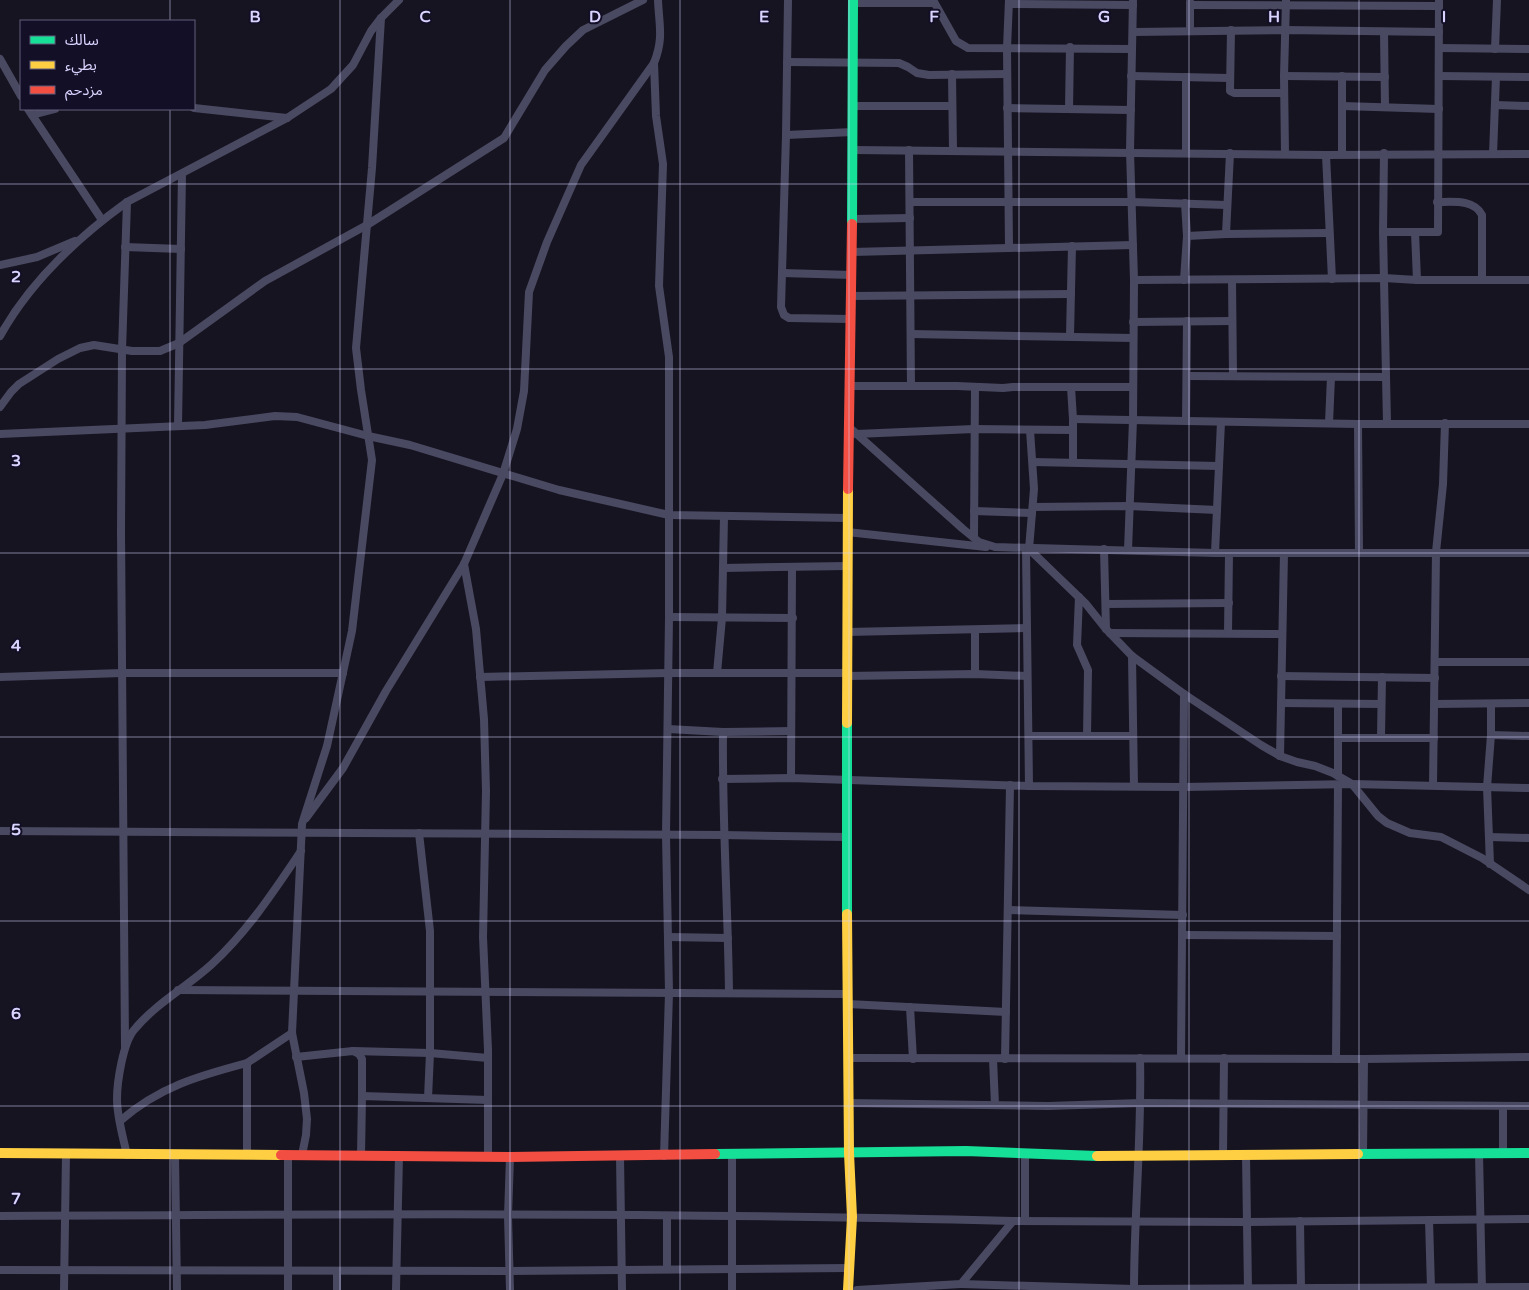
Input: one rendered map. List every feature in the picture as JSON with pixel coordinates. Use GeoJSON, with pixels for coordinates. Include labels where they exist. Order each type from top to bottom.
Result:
{"type":"FeatureCollection","features":[{"type":"Feature","properties":{"kind":"street"},"geometry":{"type":"LineString","coordinates":[[0,336],[24,298],[79,239],[102,220],[127,202],[287,118],[331,89],[353,65],[371,31],[399,0]]}},
{"type":"Feature","properties":{"kind":"street"},"geometry":{"type":"LineString","coordinates":[[0,407],[19,384],[58,359],[80,348],[94,345],[122,350],[160,351],[179,343],[265,281],[367,225],[504,138],[545,70],[566,46],[583,30],[643,0]]}},
{"type":"Feature","properties":{"kind":"street"},"geometry":{"type":"LineString","coordinates":[[302,824],[342,768],[386,691],[464,564],[503,474],[517,429],[524,391],[529,292],[547,242],[581,165],[654,63],[660,48],[661,29],[658,0]]}},
{"type":"Feature","properties":{"kind":"street"},"geometry":{"type":"LineString","coordinates":[[788,0],[786,135],[780,307],[789,318],[851,319]]}},
{"type":"Feature","properties":{"kind":"street"},"geometry":{"type":"LineString","coordinates":[[1495,48],[1497,0]]}},
{"type":"Feature","properties":{"kind":"street"},"geometry":{"type":"LineString","coordinates":[[848,1290],[852,1217],[849,1153],[847,532],[853,431],[851,319],[853,2],[933,1],[956,41],[963,47],[968,48],[1070,47],[1132,49]]}},
{"type":"Feature","properties":{"kind":"street"},"geometry":{"type":"LineString","coordinates":[[1009,248],[1007,150],[1009,2],[1133,2],[1130,151],[1134,280],[1133,420],[1128,550]]}},
{"type":"Feature","properties":{"kind":"street"},"geometry":{"type":"LineString","coordinates":[[1190,31],[1190,2],[1439,3],[1438,232],[1383,232]]}},
{"type":"Feature","properties":{"kind":"street"},"geometry":{"type":"LineString","coordinates":[[1285,154],[1284,76],[1286,2]]}},
{"type":"Feature","properties":{"kind":"street"},"geometry":{"type":"LineString","coordinates":[[302,1155],[307,1119],[304,1093],[292,1033],[302,824],[327,746],[352,631],[372,460],[356,348],[372,168],[381,18]]}},
{"type":"Feature","properties":{"kind":"street"},"geometry":{"type":"LineString","coordinates":[[1231,30],[1230,91],[1284,93]]}},
{"type":"Feature","properties":{"kind":"street"},"geometry":{"type":"LineString","coordinates":[[1133,32],[1231,30],[1440,32]]}},
{"type":"Feature","properties":{"kind":"street"},"geometry":{"type":"LineString","coordinates":[[1384,32],[1385,107]]}},
{"type":"Feature","properties":{"kind":"street"},"geometry":{"type":"LineString","coordinates":[[1069,109],[1070,47]]}},
{"type":"Feature","properties":{"kind":"street"},"geometry":{"type":"LineString","coordinates":[[1439,48],[1529,49]]}},
{"type":"Feature","properties":{"kind":"street"},"geometry":{"type":"LineString","coordinates":[[0,59],[20,94]]}},
{"type":"Feature","properties":{"kind":"street"},"geometry":{"type":"LineString","coordinates":[[787,62],[898,63],[916,73],[929,75],[1007,74]]}},
{"type":"Feature","properties":{"kind":"street"},"geometry":{"type":"LineString","coordinates":[[654,63],[656,116],[663,164],[659,286],[669,357],[669,617],[666,835],[669,993],[664,1156]]}},
{"type":"Feature","properties":{"kind":"street"},"geometry":{"type":"LineString","coordinates":[[952,74],[953,150]]}},
{"type":"Feature","properties":{"kind":"street"},"geometry":{"type":"LineString","coordinates":[[1131,76],[1230,78]]}},
{"type":"Feature","properties":{"kind":"street"},"geometry":{"type":"LineString","coordinates":[[1284,76],[1385,76]]}},
{"type":"Feature","properties":{"kind":"street"},"geometry":{"type":"LineString","coordinates":[[1342,76],[1342,154]]}},
{"type":"Feature","properties":{"kind":"street"},"geometry":{"type":"LineString","coordinates":[[1440,76],[1529,77]]}},
{"type":"Feature","properties":{"kind":"street"},"geometry":{"type":"LineString","coordinates":[[1186,77],[1186,153]]}},
{"type":"Feature","properties":{"kind":"street"},"geometry":{"type":"LineString","coordinates":[[1493,154],[1496,77]]}},
{"type":"Feature","properties":{"kind":"street"},"geometry":{"type":"LineString","coordinates":[[1494,105],[1529,106]]}},
{"type":"Feature","properties":{"kind":"street"},"geometry":{"type":"LineString","coordinates":[[853,106],[952,106]]}},
{"type":"Feature","properties":{"kind":"street"},"geometry":{"type":"LineString","coordinates":[[1342,106],[1439,109]]}},
{"type":"Feature","properties":{"kind":"street"},"geometry":{"type":"LineString","coordinates":[[195,108],[287,118]]}},
{"type":"Feature","properties":{"kind":"street"},"geometry":{"type":"LineString","coordinates":[[1007,108],[1131,110]]}},
{"type":"Feature","properties":{"kind":"street"},"geometry":{"type":"LineString","coordinates":[[47,110],[30,112],[102,220]]}},
{"type":"Feature","properties":{"kind":"street"},"geometry":{"type":"LineString","coordinates":[[786,135],[853,132]]}},
{"type":"Feature","properties":{"kind":"street"},"geometry":{"type":"LineString","coordinates":[[853,150],[1529,154]]}},
{"type":"Feature","properties":{"kind":"street"},"geometry":{"type":"LineString","coordinates":[[909,150],[911,386]]}},
{"type":"Feature","properties":{"kind":"street"},"geometry":{"type":"LineString","coordinates":[[1226,234],[1230,153]]}},
{"type":"Feature","properties":{"kind":"street"},"geometry":{"type":"LineString","coordinates":[[1384,153],[1383,232],[1386,423]]}},
{"type":"Feature","properties":{"kind":"street"},"geometry":{"type":"LineString","coordinates":[[1326,154],[1332,279]]}},
{"type":"Feature","properties":{"kind":"street"},"geometry":{"type":"LineString","coordinates":[[178,426],[182,174]]}},
{"type":"Feature","properties":{"kind":"street"},"geometry":{"type":"LineString","coordinates":[[127,202],[121,430],[125,1046],[117,1099],[127,1155]]}},
{"type":"Feature","properties":{"kind":"street"},"geometry":{"type":"LineString","coordinates":[[910,202],[1132,202],[1228,205]]}},
{"type":"Feature","properties":{"kind":"street"},"geometry":{"type":"LineString","coordinates":[[1437,202],[1469,204],[1477,207],[1480,211],[1482,215],[1482,280]]}},
{"type":"Feature","properties":{"kind":"street"},"geometry":{"type":"LineString","coordinates":[[1184,280],[1185,203]]}},
{"type":"Feature","properties":{"kind":"street"},"geometry":{"type":"LineString","coordinates":[[852,218],[910,218]]}},
{"type":"Feature","properties":{"kind":"street"},"geometry":{"type":"LineString","coordinates":[[1415,232],[1417,280]]}},
{"type":"Feature","properties":{"kind":"street"},"geometry":{"type":"LineString","coordinates":[[1186,236],[1329,233]]}},
{"type":"Feature","properties":{"kind":"street"},"geometry":{"type":"LineString","coordinates":[[0,265],[37,257],[79,239]]}},
{"type":"Feature","properties":{"kind":"street"},"geometry":{"type":"LineString","coordinates":[[852,252],[910,249],[1133,245]]}},
{"type":"Feature","properties":{"kind":"street"},"geometry":{"type":"LineString","coordinates":[[1070,336],[1072,246]]}},
{"type":"Feature","properties":{"kind":"street"},"geometry":{"type":"LineString","coordinates":[[125,247],[181,249]]}},
{"type":"Feature","properties":{"kind":"street"},"geometry":{"type":"LineString","coordinates":[[782,273],[852,275]]}},
{"type":"Feature","properties":{"kind":"street"},"geometry":{"type":"LineString","coordinates":[[1134,280],[1384,278],[1417,280],[1529,280]]}},
{"type":"Feature","properties":{"kind":"street"},"geometry":{"type":"LineString","coordinates":[[1232,280],[1233,376]]}},
{"type":"Feature","properties":{"kind":"street"},"geometry":{"type":"LineString","coordinates":[[852,296],[1071,294]]}},
{"type":"Feature","properties":{"kind":"street"},"geometry":{"type":"LineString","coordinates":[[1186,421],[1187,321]]}},
{"type":"Feature","properties":{"kind":"street"},"geometry":{"type":"LineString","coordinates":[[1133,322],[1232,321]]}},
{"type":"Feature","properties":{"kind":"street"},"geometry":{"type":"LineString","coordinates":[[911,334],[1133,338]]}},
{"type":"Feature","properties":{"kind":"street"},"geometry":{"type":"LineString","coordinates":[[1187,376],[1386,377]]}},
{"type":"Feature","properties":{"kind":"street"},"geometry":{"type":"LineString","coordinates":[[1329,423],[1331,376]]}},
{"type":"Feature","properties":{"kind":"street"},"geometry":{"type":"LineString","coordinates":[[851,386],[1003,388],[1133,386]]}},
{"type":"Feature","properties":{"kind":"street"},"geometry":{"type":"LineString","coordinates":[[974,387],[974,537]]}},
{"type":"Feature","properties":{"kind":"street"},"geometry":{"type":"LineString","coordinates":[[1071,387],[1073,462]]}},
{"type":"Feature","properties":{"kind":"street"},"geometry":{"type":"LineString","coordinates":[[0,434],[121,430],[282,416],[297,417],[410,445],[558,490],[669,515],[848,518]]}},
{"type":"Feature","properties":{"kind":"street"},"geometry":{"type":"LineString","coordinates":[[1073,419],[1358,424],[1529,424]]}},
{"type":"Feature","properties":{"kind":"street"},"geometry":{"type":"LineString","coordinates":[[1215,553],[1221,422]]}},
{"type":"Feature","properties":{"kind":"street"},"geometry":{"type":"LineString","coordinates":[[1433,785],[1436,552],[1443,484],[1445,423]]}},
{"type":"Feature","properties":{"kind":"street"},"geometry":{"type":"LineString","coordinates":[[1358,424],[1359,553]]}},
{"type":"Feature","properties":{"kind":"street"},"geometry":{"type":"LineString","coordinates":[[1029,786],[1027,628],[1028,549],[1032,510],[1033,462],[1030,430]]}},
{"type":"Feature","properties":{"kind":"street"},"geometry":{"type":"LineString","coordinates":[[853,431],[1073,430]]}},
{"type":"Feature","properties":{"kind":"street"},"geometry":{"type":"LineString","coordinates":[[853,431],[980,542],[995,548]]}},
{"type":"Feature","properties":{"kind":"street"},"geometry":{"type":"LineString","coordinates":[[1033,462],[1219,466]]}},
{"type":"Feature","properties":{"kind":"street"},"geometry":{"type":"LineString","coordinates":[[974,511],[1129,506],[1217,510]]}},
{"type":"Feature","properties":{"kind":"street"},"geometry":{"type":"LineString","coordinates":[[717,673],[722,618],[724,516]]}},
{"type":"Feature","properties":{"kind":"street"},"geometry":{"type":"LineString","coordinates":[[847,532],[995,548],[1215,553],[1436,552],[1529,554]]}},
{"type":"Feature","properties":{"kind":"street"},"geometry":{"type":"LineString","coordinates":[[1028,549],[1079,597],[1132,656],[1184,694],[1260,745],[1280,756],[1315,766],[1352,784],[1378,816],[1387,823],[1410,833],[1441,837],[1490,864],[1529,890]]}},
{"type":"Feature","properties":{"kind":"street"},"geometry":{"type":"LineString","coordinates":[[1104,549],[1108,631]]}},
{"type":"Feature","properties":{"kind":"street"},"geometry":{"type":"LineString","coordinates":[[1228,633],[1229,553]]}},
{"type":"Feature","properties":{"kind":"street"},"geometry":{"type":"LineString","coordinates":[[1280,756],[1284,553]]}},
{"type":"Feature","properties":{"kind":"street"},"geometry":{"type":"LineString","coordinates":[[464,564],[476,629],[484,719],[484,992],[488,1058],[488,1157]]}},
{"type":"Feature","properties":{"kind":"street"},"geometry":{"type":"LineString","coordinates":[[723,568],[847,566]]}},
{"type":"Feature","properties":{"kind":"street"},"geometry":{"type":"LineString","coordinates":[[791,778],[793,673],[792,567]]}},
{"type":"Feature","properties":{"kind":"street"},"geometry":{"type":"LineString","coordinates":[[1079,597],[1077,645],[1088,670],[1087,736]]}},
{"type":"Feature","properties":{"kind":"street"},"geometry":{"type":"LineString","coordinates":[[1106,604],[1229,603]]}},
{"type":"Feature","properties":{"kind":"street"},"geometry":{"type":"LineString","coordinates":[[669,617],[792,618]]}},
{"type":"Feature","properties":{"kind":"street"},"geometry":{"type":"LineString","coordinates":[[847,632],[1027,628]]}},
{"type":"Feature","properties":{"kind":"street"},"geometry":{"type":"LineString","coordinates":[[974,674],[975,630]]}},
{"type":"Feature","properties":{"kind":"street"},"geometry":{"type":"LineString","coordinates":[[1108,631],[1282,634]]}},
{"type":"Feature","properties":{"kind":"street"},"geometry":{"type":"LineString","coordinates":[[1132,656],[1134,786]]}},
{"type":"Feature","properties":{"kind":"street"},"geometry":{"type":"LineString","coordinates":[[1435,662],[1529,662]]}},
{"type":"Feature","properties":{"kind":"street"},"geometry":{"type":"LineString","coordinates":[[0,677],[122,673],[343,673]]}},
{"type":"Feature","properties":{"kind":"street"},"geometry":{"type":"LineString","coordinates":[[480,677],[668,673],[974,674],[1027,676]]}},
{"type":"Feature","properties":{"kind":"street"},"geometry":{"type":"LineString","coordinates":[[1281,676],[1435,678]]}},
{"type":"Feature","properties":{"kind":"street"},"geometry":{"type":"LineString","coordinates":[[1380,737],[1382,677]]}},
{"type":"Feature","properties":{"kind":"street"},"geometry":{"type":"LineString","coordinates":[[1181,1058],[1184,694]]}},
{"type":"Feature","properties":{"kind":"street"},"geometry":{"type":"LineString","coordinates":[[1281,703],[1381,704]]}},
{"type":"Feature","properties":{"kind":"street"},"geometry":{"type":"LineString","coordinates":[[1434,704],[1529,703]]}},
{"type":"Feature","properties":{"kind":"street"},"geometry":{"type":"LineString","coordinates":[[1490,864],[1487,787],[1491,704]]}},
{"type":"Feature","properties":{"kind":"street"},"geometry":{"type":"LineString","coordinates":[[1338,705],[1338,776]]}},
{"type":"Feature","properties":{"kind":"street"},"geometry":{"type":"LineString","coordinates":[[668,729],[723,732],[791,731]]}},
{"type":"Feature","properties":{"kind":"street"},"geometry":{"type":"LineString","coordinates":[[723,732],[723,835],[729,994]]}},
{"type":"Feature","properties":{"kind":"street"},"geometry":{"type":"LineString","coordinates":[[1491,735],[1529,736]]}},
{"type":"Feature","properties":{"kind":"street"},"geometry":{"type":"LineString","coordinates":[[1028,736],[1133,736]]}},
{"type":"Feature","properties":{"kind":"street"},"geometry":{"type":"LineString","coordinates":[[1338,738],[1434,738]]}},
{"type":"Feature","properties":{"kind":"street"},"geometry":{"type":"LineString","coordinates":[[722,779],[791,778],[1029,786],[1184,787],[1352,784],[1529,788]]}},
{"type":"Feature","properties":{"kind":"street"},"geometry":{"type":"LineString","coordinates":[[1005,1059],[1010,785]]}},
{"type":"Feature","properties":{"kind":"street"},"geometry":{"type":"LineString","coordinates":[[1336,1058],[1338,785]]}},
{"type":"Feature","properties":{"kind":"street"},"geometry":{"type":"LineString","coordinates":[[0,831],[847,837]]}},
{"type":"Feature","properties":{"kind":"street"},"geometry":{"type":"LineString","coordinates":[[419,833],[430,931],[428,1098]]}},
{"type":"Feature","properties":{"kind":"street"},"geometry":{"type":"LineString","coordinates":[[1489,838],[1529,838]]}},
{"type":"Feature","properties":{"kind":"street"},"geometry":{"type":"LineString","coordinates":[[125,1046],[133,1031],[152,1012],[211,964],[235,940],[263,907],[302,850]]}},
{"type":"Feature","properties":{"kind":"street"},"geometry":{"type":"LineString","coordinates":[[1008,910],[1183,915]]}},
{"type":"Feature","properties":{"kind":"street"},"geometry":{"type":"LineString","coordinates":[[1183,935],[1337,936]]}},
{"type":"Feature","properties":{"kind":"street"},"geometry":{"type":"LineString","coordinates":[[668,937],[728,938]]}},
{"type":"Feature","properties":{"kind":"street"},"geometry":{"type":"LineString","coordinates":[[178,990],[729,994],[848,999],[910,1008],[1006,1012]]}},
{"type":"Feature","properties":{"kind":"street"},"geometry":{"type":"LineString","coordinates":[[910,1008],[913,1059]]}},
{"type":"Feature","properties":{"kind":"street"},"geometry":{"type":"LineString","coordinates":[[120,1121],[160,1092],[197,1076],[247,1062],[292,1033]]}},
{"type":"Feature","properties":{"kind":"street"},"geometry":{"type":"LineString","coordinates":[[296,1057],[353,1051],[430,1053],[488,1058]]}},
{"type":"Feature","properties":{"kind":"street"},"geometry":{"type":"LineString","coordinates":[[353,1051],[359,1054],[362,1059],[361,1155]]}},
{"type":"Feature","properties":{"kind":"street"},"geometry":{"type":"LineString","coordinates":[[849,1058],[1364,1059],[1529,1057]]}},
{"type":"Feature","properties":{"kind":"street"},"geometry":{"type":"LineString","coordinates":[[1134,1289],[1135,1221],[1141,1103],[1140,1058]]}},
{"type":"Feature","properties":{"kind":"street"},"geometry":{"type":"LineString","coordinates":[[1223,1155],[1224,1058]]}},
{"type":"Feature","properties":{"kind":"street"},"geometry":{"type":"LineString","coordinates":[[993,1059],[995,1105]]}},
{"type":"Feature","properties":{"kind":"street"},"geometry":{"type":"LineString","coordinates":[[1363,1154],[1364,1059]]}},
{"type":"Feature","properties":{"kind":"street"},"geometry":{"type":"LineString","coordinates":[[247,1062],[248,1155]]}},
{"type":"Feature","properties":{"kind":"street"},"geometry":{"type":"LineString","coordinates":[[362,1096],[488,1100]]}},
{"type":"Feature","properties":{"kind":"street"},"geometry":{"type":"LineString","coordinates":[[849,1103],[1529,1106]]}},
{"type":"Feature","properties":{"kind":"street"},"geometry":{"type":"LineString","coordinates":[[1502,1154],[1503,1106]]}},
{"type":"Feature","properties":{"kind":"street"},"geometry":{"type":"LineString","coordinates":[[0,1153],[175,1156],[361,1155],[510,1157],[966,1150],[1139,1156],[1529,1153]]}},
{"type":"Feature","properties":{"kind":"street"},"geometry":{"type":"LineString","coordinates":[[1025,1153],[1025,1220]]}},
{"type":"Feature","properties":{"kind":"street"},"geometry":{"type":"LineString","coordinates":[[64,1290],[66,1154]]}},
{"type":"Feature","properties":{"kind":"street"},"geometry":{"type":"LineString","coordinates":[[1479,1154],[1482,1289]]}},
{"type":"Feature","properties":{"kind":"street"},"geometry":{"type":"LineString","coordinates":[[288,1155],[288,1290]]}},
{"type":"Feature","properties":{"kind":"street"},"geometry":{"type":"LineString","coordinates":[[732,1155],[732,1290]]}},
{"type":"Feature","properties":{"kind":"street"},"geometry":{"type":"LineString","coordinates":[[1246,1155],[1248,1290]]}},
{"type":"Feature","properties":{"kind":"street"},"geometry":{"type":"LineString","coordinates":[[175,1156],[177,1215],[176,1290]]}},
{"type":"Feature","properties":{"kind":"street"},"geometry":{"type":"LineString","coordinates":[[396,1290],[396,1215],[399,1156]]}},
{"type":"Feature","properties":{"kind":"street"},"geometry":{"type":"LineString","coordinates":[[620,1156],[622,1290]]}},
{"type":"Feature","properties":{"kind":"street"},"geometry":{"type":"LineString","coordinates":[[510,1157],[508,1216],[510,1290]]}},
{"type":"Feature","properties":{"kind":"street"},"geometry":{"type":"LineString","coordinates":[[0,1216],[287,1214],[621,1215],[852,1217],[1012,1221],[1247,1222],[1529,1219]]}},
{"type":"Feature","properties":{"kind":"street"},"geometry":{"type":"LineString","coordinates":[[667,1216],[667,1269]]}},
{"type":"Feature","properties":{"kind":"street"},"geometry":{"type":"LineString","coordinates":[[1429,1220],[1431,1288]]}},
{"type":"Feature","properties":{"kind":"street"},"geometry":{"type":"LineString","coordinates":[[960,1284],[1012,1221]]}},
{"type":"Feature","properties":{"kind":"street"},"geometry":{"type":"LineString","coordinates":[[1300,1221],[1301,1288]]}},
{"type":"Feature","properties":{"kind":"street"},"geometry":{"type":"LineString","coordinates":[[0,1270],[509,1271],[849,1268]]}},
{"type":"Feature","properties":{"kind":"street"},"geometry":{"type":"LineString","coordinates":[[337,1270],[337,1290]]}},
{"type":"Feature","properties":{"kind":"street"},"geometry":{"type":"LineString","coordinates":[[856,1290],[960,1284],[1019,1288],[1248,1290],[1529,1287]]}},
{"type":"Feature","properties":{"kind":"traffic: fast"},"geometry":{"type":"LineString","coordinates":[[852,224],[853,0]]}},
{"type":"Feature","properties":{"kind":"traffic: fast"},"geometry":{"type":"LineString","coordinates":[[847,723],[847,914]]}},
{"type":"Feature","properties":{"kind":"traffic: fast"},"geometry":{"type":"LineString","coordinates":[[715,1154],[966,1151],[1097,1156]]}},
{"type":"Feature","properties":{"kind":"traffic: fast"},"geometry":{"type":"LineString","coordinates":[[1358,1154],[1529,1153]]}},
{"type":"Feature","properties":{"kind":"traffic: slow"},"geometry":{"type":"LineString","coordinates":[[847,723],[848,489]]}},
{"type":"Feature","properties":{"kind":"traffic: slow"},"geometry":{"type":"LineString","coordinates":[[847,914],[849,1153],[852,1217],[848,1290]]}},
{"type":"Feature","properties":{"kind":"traffic: slow"},"geometry":{"type":"LineString","coordinates":[[0,1153],[281,1155]]}},
{"type":"Feature","properties":{"kind":"traffic: slow"},"geometry":{"type":"LineString","coordinates":[[1097,1156],[1358,1154]]}},
{"type":"Feature","properties":{"kind":"traffic: jam"},"geometry":{"type":"LineString","coordinates":[[848,489],[852,224]]}},
{"type":"Feature","properties":{"kind":"traffic: jam"},"geometry":{"type":"LineString","coordinates":[[281,1155],[510,1157],[715,1154]]}}]}
